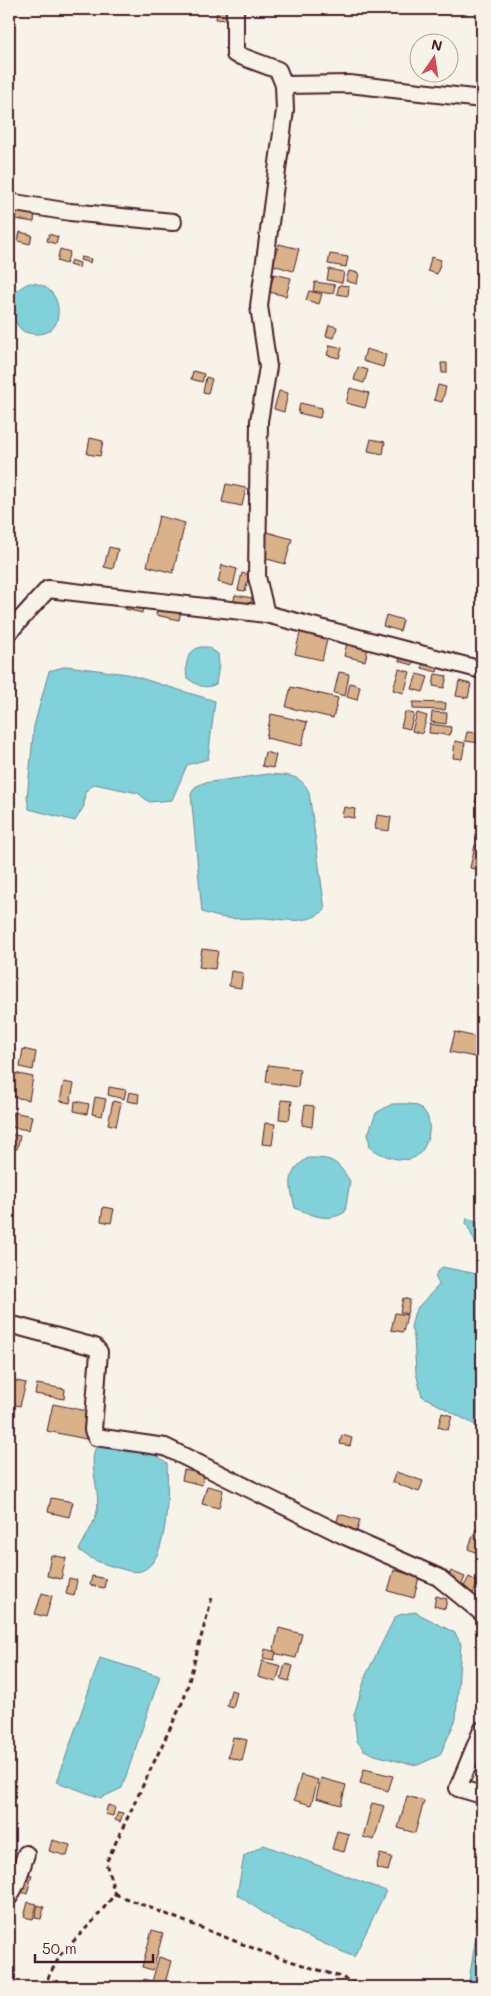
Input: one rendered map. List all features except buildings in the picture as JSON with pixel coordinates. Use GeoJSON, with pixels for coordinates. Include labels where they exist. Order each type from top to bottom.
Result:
{"type":"FeatureCollection","features":[{"type":"Feature","properties":{"kind":"street"},"geometry":{"type":"LineString","coordinates":[[235,9],[236,54],[278,70],[284,85],[285,110],[259,306],[268,367],[259,421],[257,577],[266,614]]}},
{"type":"Feature","properties":{"kind":"street"},"geometry":{"type":"LineString","coordinates":[[284,85],[349,84],[482,99]]}},
{"type":"Feature","properties":{"kind":"street"},"geometry":{"type":"LineString","coordinates":[[9,202],[70,212],[173,222]]}},
{"type":"Feature","properties":{"kind":"street"},"geometry":{"type":"LineString","coordinates":[[9,632],[48,590],[266,614],[482,670]]}},
{"type":"Feature","properties":{"kind":"street"},"geometry":{"type":"LineString","coordinates":[[9,1324],[95,1347],[99,1352],[93,1430],[96,1437],[165,1447],[345,1536],[438,1577],[482,1613]]}},
{"type":"Feature","properties":{"kind":"street"},"geometry":{"type":"LineString","coordinates":[[482,1730],[458,1788],[482,1795]]}},
{"type":"Feature","properties":{"kind":"street"},"geometry":{"type":"LineString","coordinates":[[9,1897],[16,1884],[26,1854]]}},
{"type":"Feature","properties":{"kind":"path"},"geometry":{"type":"LineString","coordinates":[[115,1894],[106,1863],[184,1699],[213,1594]]}},
{"type":"Feature","properties":{"kind":"path"},"geometry":{"type":"LineString","coordinates":[[43,1987],[61,1954],[95,1919],[115,1894]]}},
{"type":"Feature","properties":{"kind":"path"},"geometry":{"type":"LineString","coordinates":[[115,1894],[268,1954],[342,1977],[362,1987]]}},
{"type":"Feature","properties":{"kind":"water"},"geometry":{"type":"Polygon","coordinates":[[[29,283],[47,288],[57,302],[58,315],[56,324],[47,332],[34,334],[23,331],[17,324],[13,314],[12,304],[14,295],[18,289],[29,283]]]}},
{"type":"Feature","properties":{"kind":"water"},"geometry":{"type":"Polygon","coordinates":[[[208,647],[218,654],[219,665],[216,684],[212,686],[201,686],[187,678],[186,668],[189,656],[195,649],[208,647]]]}},
{"type":"Feature","properties":{"kind":"water"},"geometry":{"type":"Polygon","coordinates":[[[67,666],[127,674],[215,701],[208,759],[187,765],[172,800],[149,802],[138,793],[94,784],[85,792],[84,806],[75,821],[29,809],[27,798],[34,726],[49,671],[67,666]]]}},
{"type":"Feature","properties":{"kind":"water"},"geometry":{"type":"Polygon","coordinates":[[[268,774],[297,778],[309,792],[325,910],[308,919],[300,920],[229,918],[202,912],[191,794],[195,787],[203,783],[268,774]]]}},
{"type":"Feature","properties":{"kind":"water"},"geometry":{"type":"Polygon","coordinates":[[[392,1104],[415,1105],[422,1109],[427,1116],[429,1132],[427,1141],[419,1154],[413,1158],[402,1160],[390,1157],[370,1147],[368,1134],[376,1113],[392,1104]]]}},
{"type":"Feature","properties":{"kind":"water"},"geometry":{"type":"Polygon","coordinates":[[[308,1158],[334,1162],[350,1181],[345,1212],[332,1217],[320,1217],[295,1208],[291,1186],[292,1174],[308,1158]]]}},
{"type":"Feature","properties":{"kind":"water"},"geometry":{"type":"Polygon","coordinates":[[[467,1218],[482,1223],[482,1257],[466,1223],[467,1218]]]}},
{"type":"Feature","properties":{"kind":"water"},"geometry":{"type":"Polygon","coordinates":[[[442,1267],[482,1275],[482,1425],[475,1425],[422,1396],[416,1373],[414,1337],[411,1328],[414,1314],[418,1307],[439,1285],[435,1276],[442,1267]]]}},
{"type":"Feature","properties":{"kind":"water"},"geometry":{"type":"Polygon","coordinates":[[[97,1445],[152,1452],[167,1463],[167,1506],[162,1539],[157,1554],[150,1565],[141,1571],[130,1571],[102,1563],[79,1550],[93,1523],[98,1507],[93,1461],[97,1445]]]}},
{"type":"Feature","properties":{"kind":"water"},"geometry":{"type":"Polygon","coordinates":[[[415,1612],[455,1633],[461,1644],[456,1719],[440,1755],[418,1765],[375,1755],[364,1750],[357,1741],[354,1715],[366,1675],[395,1617],[415,1612]]]}},
{"type":"Feature","properties":{"kind":"water"},"geometry":{"type":"Polygon","coordinates":[[[100,1658],[160,1676],[122,1788],[101,1798],[57,1782],[100,1658]]]}},
{"type":"Feature","properties":{"kind":"water"},"geometry":{"type":"Polygon","coordinates":[[[264,1845],[386,1891],[354,1957],[282,1925],[237,1895],[244,1856],[264,1845]]]}},
{"type":"Feature","properties":{"kind":"water"},"geometry":{"type":"Polygon","coordinates":[[[480,1911],[482,1912],[482,1987],[468,1987],[480,1911]]]}}]}
